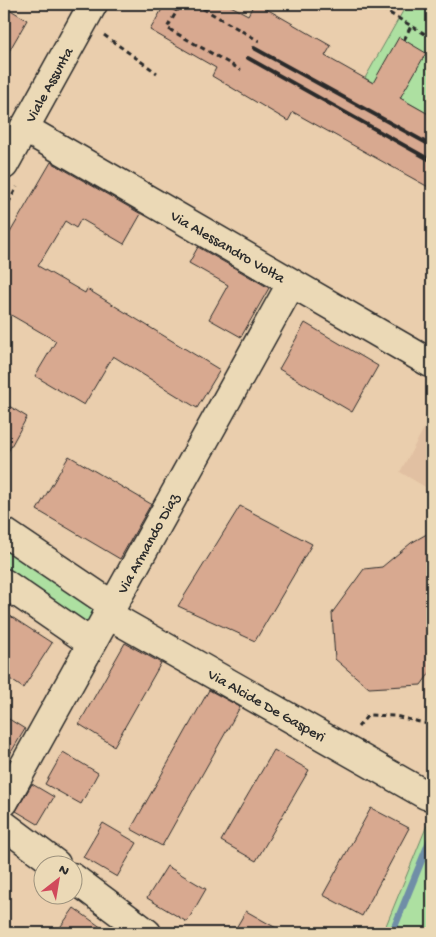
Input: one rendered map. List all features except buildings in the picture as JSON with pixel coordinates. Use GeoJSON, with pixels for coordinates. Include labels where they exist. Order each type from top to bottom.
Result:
{"type":"FeatureCollection","features":[{"type":"Feature","properties":{"kind":"street","name":"Viale Assunta"},"geometry":{"type":"LineString","coordinates":[[4,165],[93,4]]}},
{"type":"Feature","properties":{"kind":"street","name":"Via Alessandro Volta"},"geometry":{"type":"LineString","coordinates":[[24,128],[432,364]]}},
{"type":"Feature","properties":{"kind":"street","name":"Via Armando Diaz"},"geometry":{"type":"LineString","coordinates":[[4,802],[291,284]]}},
{"type":"Feature","properties":{"kind":"street","name":"Via Alcide De Gasperi"},"geometry":{"type":"LineString","coordinates":[[4,532],[110,610],[426,795]]}},
{"type":"Feature","properties":{"kind":"street"},"geometry":{"type":"LineString","coordinates":[[33,552],[7,585],[91,643]]}},
{"type":"Feature","properties":{"kind":"street"},"geometry":{"type":"LineString","coordinates":[[4,825],[43,854]]}},
{"type":"Feature","properties":{"kind":"street"},"geometry":{"type":"LineString","coordinates":[[82,884],[147,933]]}},
{"type":"Feature","properties":{"kind":"path"},"geometry":{"type":"LineString","coordinates":[[165,4],[177,11]]}},
{"type":"Feature","properties":{"kind":"path"},"geometry":{"type":"LineString","coordinates":[[181,4],[167,28],[241,70]]}},
{"type":"Feature","properties":{"kind":"path"},"geometry":{"type":"LineString","coordinates":[[195,4],[259,41]]}},
{"type":"Feature","properties":{"kind":"path"},"geometry":{"type":"LineString","coordinates":[[374,4],[432,38]]}},
{"type":"Feature","properties":{"kind":"path"},"geometry":{"type":"LineString","coordinates":[[404,40],[411,26]]}},
{"type":"Feature","properties":{"kind":"path"},"geometry":{"type":"LineString","coordinates":[[97,30],[157,73]]}},
{"type":"Feature","properties":{"kind":"path"},"geometry":{"type":"LineString","coordinates":[[346,749],[368,715],[395,716],[432,725]]}},
{"type":"Feature","properties":{"kind":"shaded area"},"geometry":{"type":"Polygon","coordinates":[[[432,414],[432,491],[400,472],[432,414]]]}},
{"type":"Feature","properties":{"kind":"green space"},"geometry":{"type":"Polygon","coordinates":[[[407,4],[432,4],[432,116],[365,78],[407,4]]]}},
{"type":"Feature","properties":{"kind":"green space"},"geometry":{"type":"Polygon","coordinates":[[[4,517],[111,589],[77,647],[4,598],[4,517]]]}},
{"type":"Feature","properties":{"kind":"green space"},"geometry":{"type":"Polygon","coordinates":[[[432,813],[432,933],[383,933],[432,813]]]}},
{"type":"Feature","properties":{"kind":"waterway"},"geometry":{"type":"LineString","coordinates":[[392,933],[432,835]]}},
{"type":"Feature","properties":{"kind":"railway"},"geometry":{"type":"LineString","coordinates":[[254,48],[432,146]]}},
{"type":"Feature","properties":{"kind":"railway"},"geometry":{"type":"LineString","coordinates":[[248,58],[432,161]]}}]}
